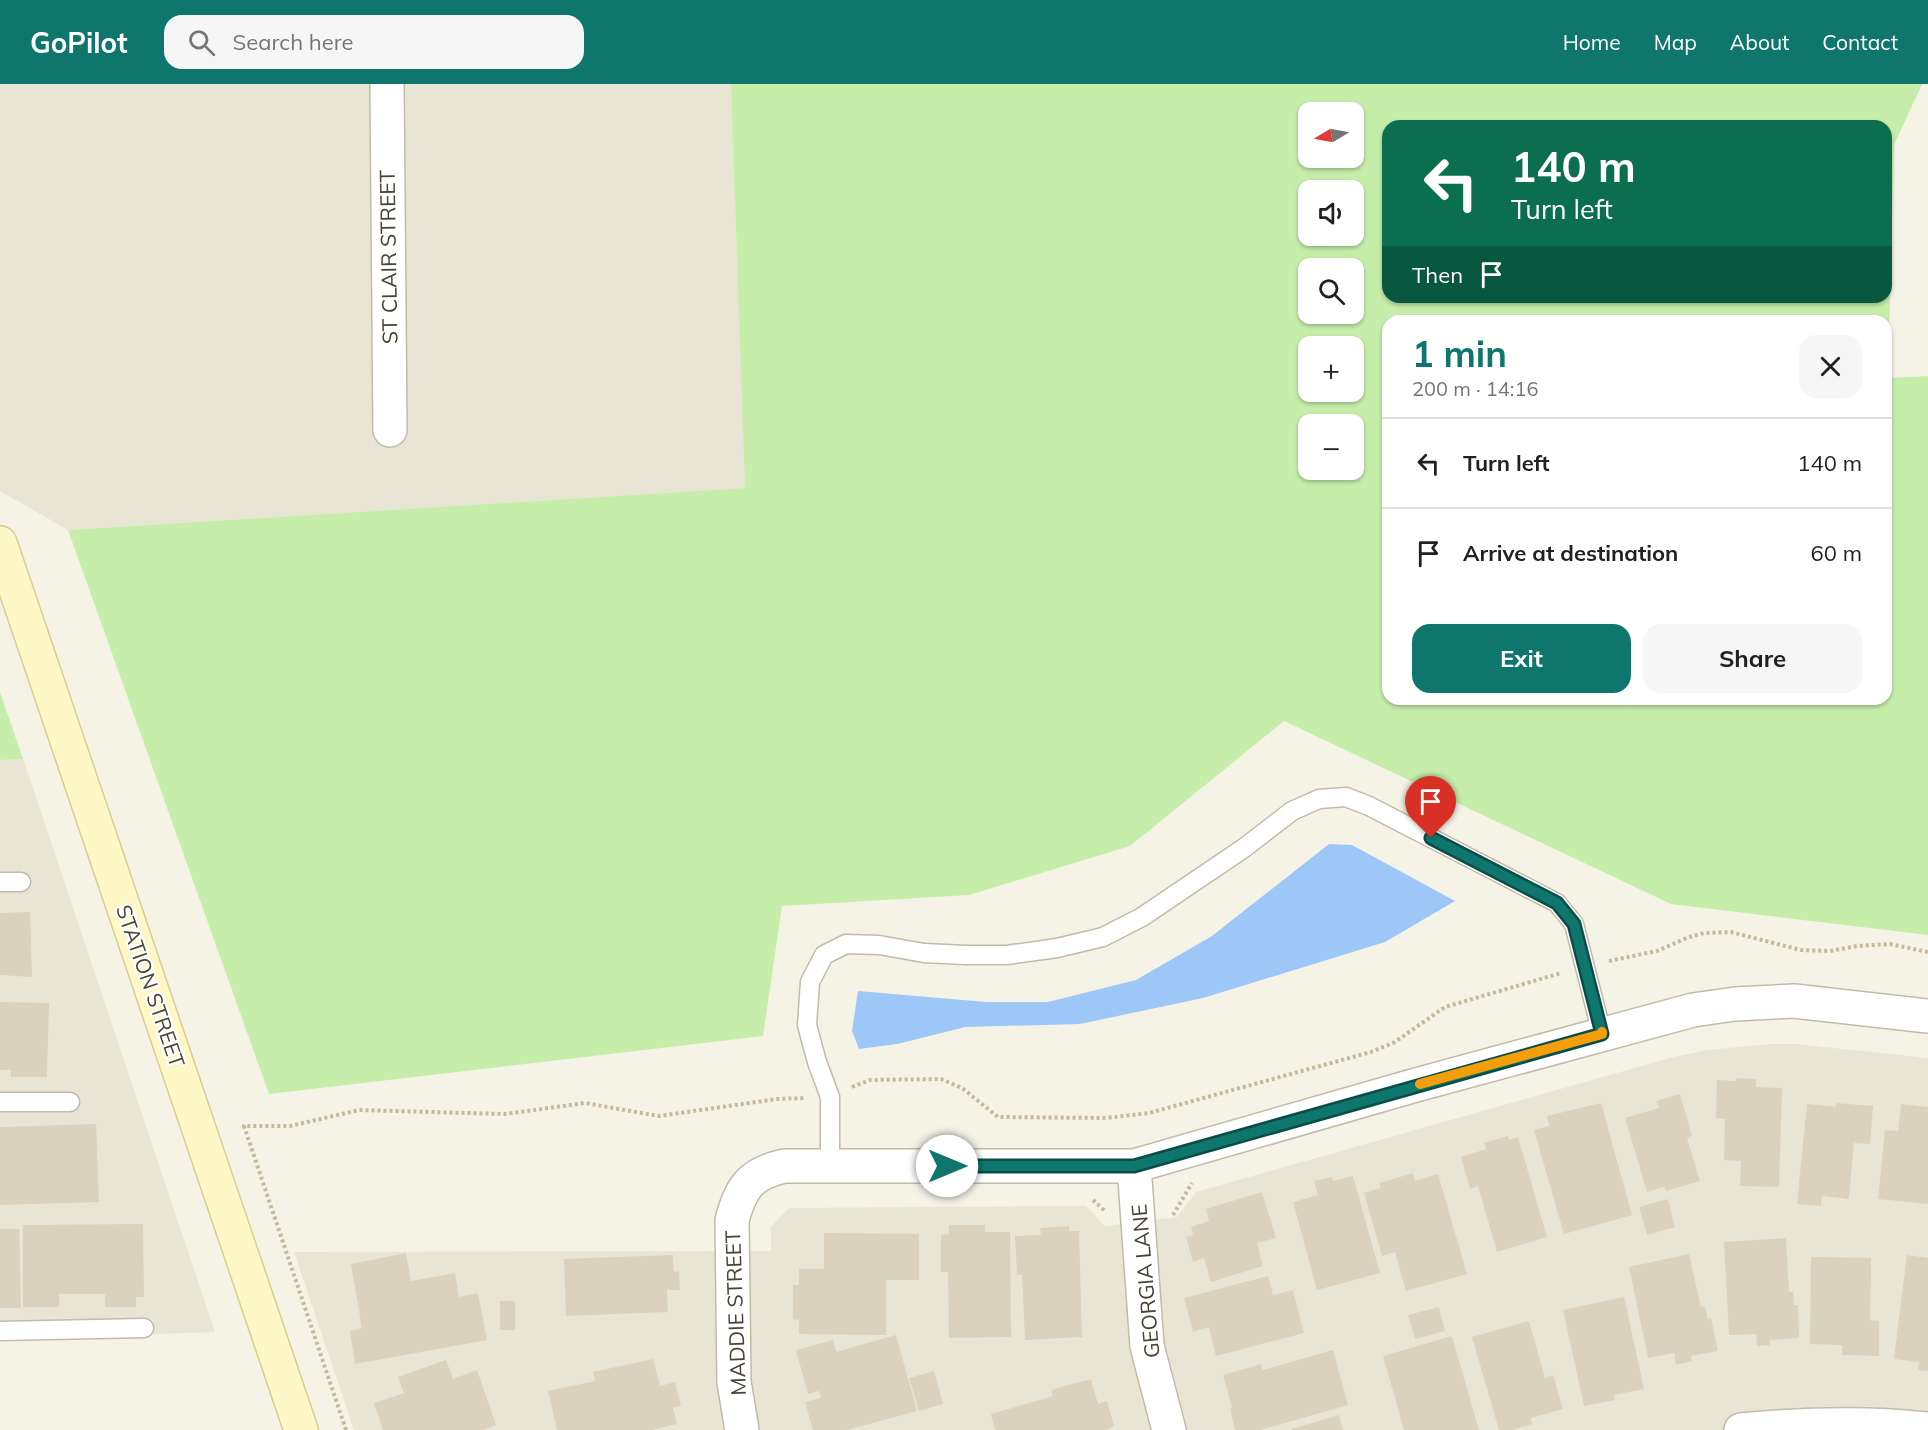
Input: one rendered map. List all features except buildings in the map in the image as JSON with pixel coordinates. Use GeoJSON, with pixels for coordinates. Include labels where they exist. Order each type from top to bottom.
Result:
{"type":"FeatureCollection","features":[{"type":"Feature","properties":{"kind":"street","name":"ST CLAIR STREET"},"geometry":{"type":"LineString","coordinates":[[387,84],[390,430]]}},
{"type":"Feature","properties":{"kind":"street","name":"STATION STREET"},"geometry":{"type":"LineString","coordinates":[[0,543],[301,1430]]}},
{"type":"Feature","properties":{"kind":"street","name":"MADDIE STREET"},"geometry":{"type":"LineString","coordinates":[[742,1430],[734,1382],[732,1220],[738,1199],[748,1184],[764,1171],[784,1166],[1134,1166],[1693,1010],[1735,1004],[1794,1001],[1928,1016]]}},
{"type":"Feature","properties":{"kind":"street","name":"GEORGIA LANE"},"geometry":{"type":"LineString","coordinates":[[1134,1166],[1147,1346],[1169,1430]]}},
{"type":"Feature","properties":{"kind":"street"},"geometry":{"type":"LineString","coordinates":[[1741,1430],[1799,1425],[1867,1425],[1928,1429]]}},
{"type":"Feature","properties":{"kind":"lane"},"geometry":{"type":"LineString","coordinates":[[830,1166],[830,1097],[807,1025],[810,982],[824,955],[846,944],[879,945],[924,953],[1007,955],[1057,948],[1103,937],[1142,917],[1244,848],[1292,811],[1319,799],[1346,798],[1369,806],[1557,903],[1574,924],[1602,1034]]}},
{"type":"Feature","properties":{"kind":"lane"},"geometry":{"type":"LineString","coordinates":[[0,882],[21,882]]}},
{"type":"Feature","properties":{"kind":"lane"},"geometry":{"type":"LineString","coordinates":[[0,1102],[70,1102]]}},
{"type":"Feature","properties":{"kind":"lane"},"geometry":{"type":"LineString","coordinates":[[0,1331],[144,1328]]}},
{"type":"Feature","properties":{"kind":"path"},"geometry":{"type":"LineString","coordinates":[[346,1430],[244,1126],[290,1126],[359,1110],[505,1114],[585,1103],[659,1116],[777,1099],[830,1097],[870,1080],[941,1079],[962,1088],[998,1117],[1107,1118],[1149,1113],[1371,1052],[1395,1042],[1445,1007],[1584,966],[1657,951],[1704,933],[1731,932],[1802,950],[1830,951],[1857,946],[1890,945],[1928,951]]}},
{"type":"Feature","properties":{"kind":"path"},"geometry":{"type":"LineString","coordinates":[[1173,1222],[1172,1213],[1193,1182]]}},
{"type":"Feature","properties":{"kind":"path"},"geometry":{"type":"LineString","coordinates":[[1088,1195],[1109,1215]]}},
{"type":"Feature","properties":{"kind":"shaded area"},"geometry":{"type":"Polygon","coordinates":[[[0,84],[731,84],[746,488],[68,530],[0,491],[0,84]]]}},
{"type":"Feature","properties":{"kind":"shaded area"},"geometry":{"type":"Polygon","coordinates":[[[23,759],[215,1332],[0,1339],[0,760],[23,759]]]}},
{"type":"Feature","properties":{"kind":"shaded area"},"geometry":{"type":"Polygon","coordinates":[[[1796,1044],[1928,1058],[1928,1430],[354,1430],[294,1252],[771,1251],[771,1227],[789,1208],[1086,1206],[1105,1226],[1177,1217],[1196,1192],[1670,1058],[1707,1050],[1796,1044]]]}},
{"type":"Feature","properties":{"kind":"green space"},"geometry":{"type":"Polygon","coordinates":[[[731,84],[1922,84],[1894,145],[1892,223],[1892,120],[1382,120],[1382,303],[1890,303],[1890,315],[1382,315],[1382,705],[1892,705],[1892,378],[1928,376],[1928,935],[1671,904],[1284,721],[1130,846],[969,895],[782,906],[763,1036],[269,1094],[68,530],[745,488],[731,84]]]}},
{"type":"Feature","properties":{"kind":"green space"},"geometry":{"type":"Polygon","coordinates":[[[0,692],[23,759],[0,760],[0,692]]]}},
{"type":"Feature","properties":{"kind":"water"},"geometry":{"type":"Polygon","coordinates":[[[1329,844],[1352,845],[1455,901],[1385,942],[1203,998],[1080,1024],[965,1027],[897,1044],[859,1049],[852,1031],[858,991],[986,1002],[1048,1002],[1136,980],[1212,936],[1329,844]]]}},
{"type":"Feature","properties":{"kind":"slow traffic"},"geometry":{"type":"LineString","coordinates":[[1420,1084],[1602,1034],[1602,1032]]}},
{"type":"Feature","properties":{"kind":"route"},"geometry":{"type":"LineString","coordinates":[[947,1166],[1134,1166],[1602,1034],[1574,924],[1557,903],[1431,838]]}}]}
